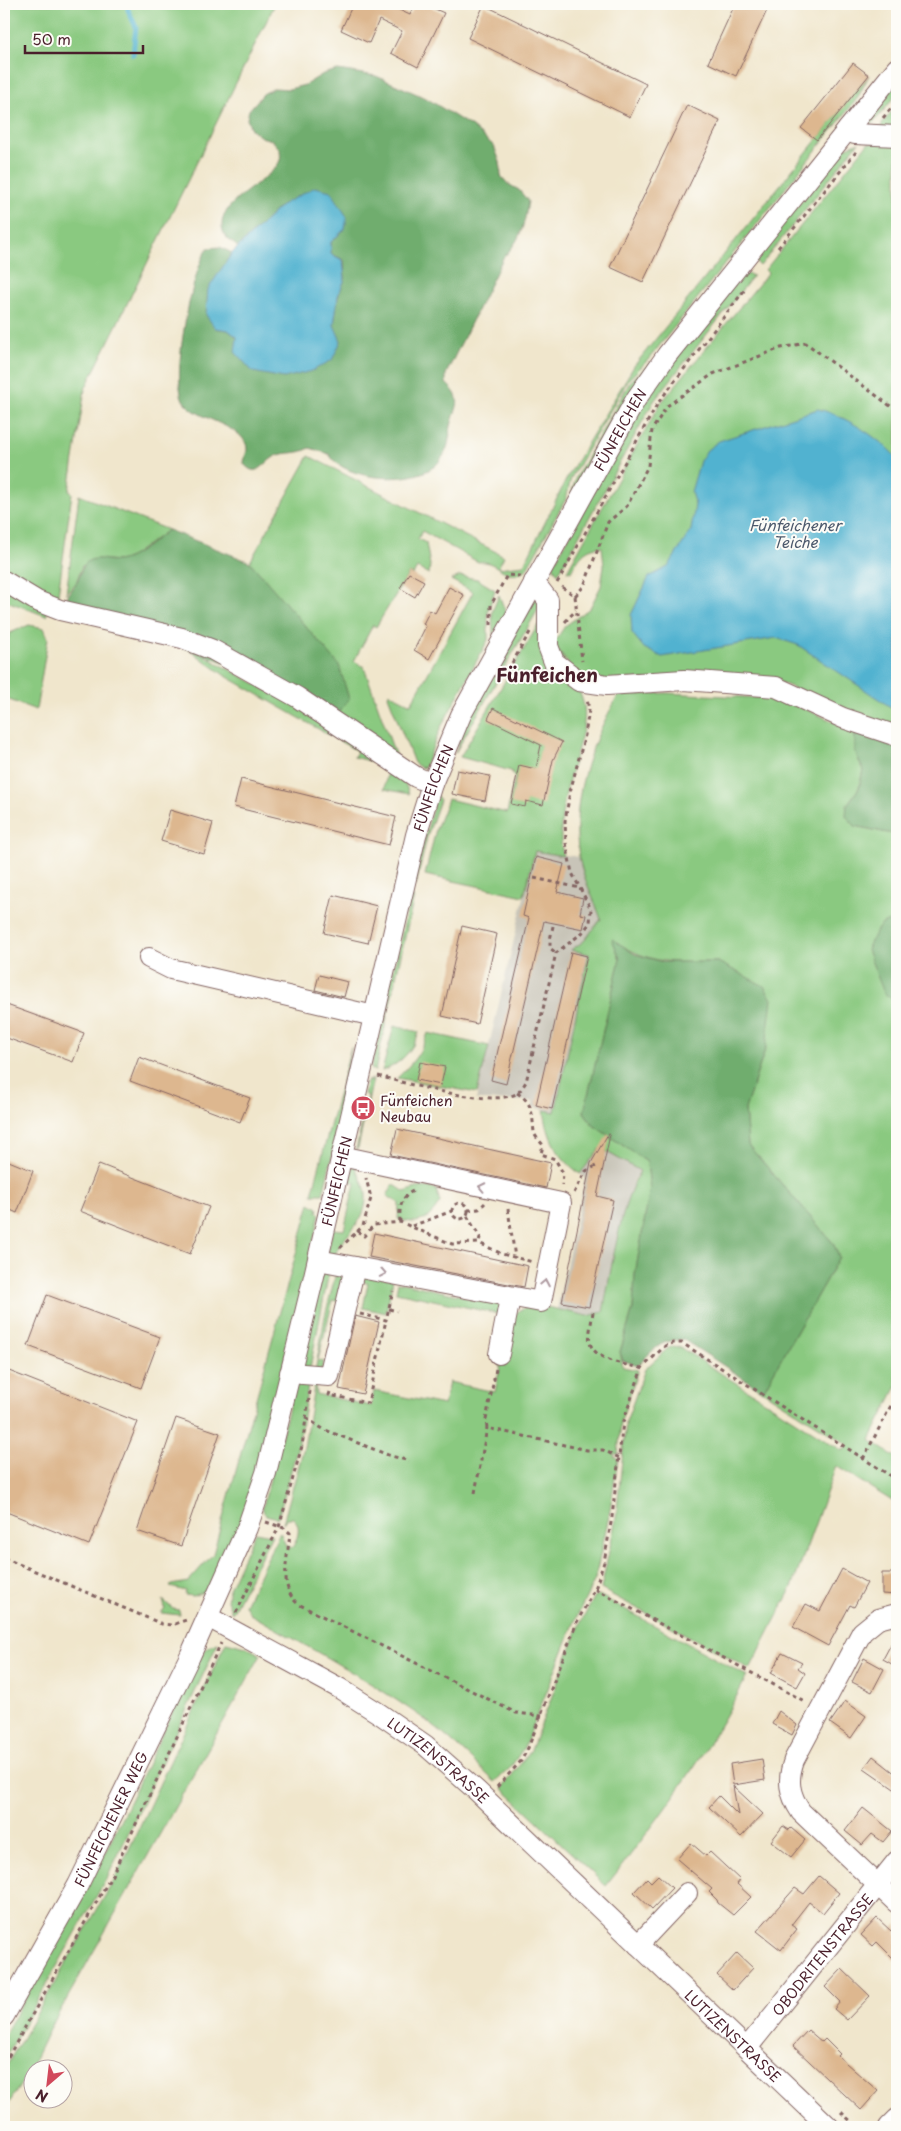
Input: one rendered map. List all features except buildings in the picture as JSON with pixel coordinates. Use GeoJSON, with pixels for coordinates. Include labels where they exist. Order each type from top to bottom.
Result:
{"type":"FeatureCollection","features":[{"type":"Feature","properties":{"kind":"street","name":"FÜNFEICHEN"},"geometry":{"type":"LineString","coordinates":[[208,1617],[247,1528],[263,1481],[318,1260],[416,834],[432,784],[461,715],[636,399],[667,355],[897,68]]}},
{"type":"Feature","properties":{"kind":"street"},"geometry":{"type":"LineString","coordinates":[[848,129],[855,134],[897,136]]}},
{"type":"Feature","properties":{"kind":"street"},"geometry":{"type":"LineString","coordinates":[[4,581],[38,601],[60,610],[182,638],[213,650],[297,696],[416,777],[432,784]]}},
{"type":"Feature","properties":{"kind":"street"},"geometry":{"type":"LineString","coordinates":[[534,582],[548,600],[548,646],[554,662],[579,681],[607,685],[684,680],[776,687],[844,718],[897,736]]}},
{"type":"Feature","properties":{"kind":"street"},"geometry":{"type":"LineString","coordinates":[[149,958],[171,969],[374,1016]]}},
{"type":"Feature","properties":{"kind":"street"},"geometry":{"type":"LineString","coordinates":[[318,1260],[510,1298],[541,1302],[561,1204],[341,1156]]}},
{"type":"Feature","properties":{"kind":"street"},"geometry":{"type":"LineString","coordinates":[[290,1372],[329,1376],[355,1267]]}},
{"type":"Feature","properties":{"kind":"street"},"geometry":{"type":"LineString","coordinates":[[499,1354],[510,1298]]}},
{"type":"Feature","properties":{"kind":"street"},"geometry":{"type":"LineString","coordinates":[[897,1614],[878,1619],[862,1632],[794,1760],[789,1781],[790,1791],[801,1812],[897,1903]]}},
{"type":"Feature","properties":{"kind":"street","name":"LUTIZENSTRASSE"},"geometry":{"type":"LineString","coordinates":[[208,1617],[340,1688],[425,1745],[476,1790],[829,2127]]}},
{"type":"Feature","properties":{"kind":"street","name":"FÜNFEICHENER WEG"},"geometry":{"type":"LineString","coordinates":[[4,2016],[78,1885],[208,1617]]}},
{"type":"Feature","properties":{"kind":"street","name":"OBODRITENSTRASSE"},"geometry":{"type":"LineString","coordinates":[[746,2048],[897,1861]]}},
{"type":"Feature","properties":{"kind":"street"},"geometry":{"type":"LineString","coordinates":[[638,1945],[687,1893]]}},
{"type":"Feature","properties":{"kind":"street"},"geometry":{"type":"LineString","coordinates":[[889,2127],[897,2119]]}},
{"type":"Feature","properties":{"kind":"path"},"geometry":{"type":"LineString","coordinates":[[775,252],[897,100]]}},
{"type":"Feature","properties":{"kind":"path"},"geometry":{"type":"LineString","coordinates":[[548,600],[658,403],[747,286]]}},
{"type":"Feature","properties":{"kind":"path"},"geometry":{"type":"LineString","coordinates":[[575,596],[584,586],[608,522],[627,506],[648,466],[652,430],[668,406],[713,374],[781,348],[806,342],[897,411]]}},
{"type":"Feature","properties":{"kind":"path"},"geometry":{"type":"LineString","coordinates":[[517,1094],[526,1082],[556,953],[582,933],[590,923],[591,909],[572,873],[566,843],[565,821],[570,792],[586,734],[589,710],[585,689],[579,681],[583,672],[576,609]]}},
{"type":"Feature","properties":{"kind":"path"},"geometry":{"type":"LineString","coordinates":[[508,671],[532,629]]}},
{"type":"Feature","properties":{"kind":"path"},"geometry":{"type":"LineString","coordinates":[[534,878],[580,888]]}},
{"type":"Feature","properties":{"kind":"path"},"geometry":{"type":"LineString","coordinates":[[553,926],[550,948],[556,953]]}},
{"type":"Feature","properties":{"kind":"path"},"geometry":{"type":"LineString","coordinates":[[380,1067],[378,1076],[462,1095],[500,1098],[517,1094],[525,1098],[534,1117],[534,1134],[543,1145],[541,1154],[555,1158],[563,1173],[561,1204]]}},
{"type":"Feature","properties":{"kind":"path"},"geometry":{"type":"LineString","coordinates":[[561,1204],[574,1193],[586,1171],[596,1166]]}},
{"type":"Feature","properties":{"kind":"path"},"geometry":{"type":"LineString","coordinates":[[400,1222],[401,1203],[407,1193],[421,1189]]}},
{"type":"Feature","properties":{"kind":"path"},"geometry":{"type":"LineString","coordinates":[[506,1192],[515,1258]]}},
{"type":"Feature","properties":{"kind":"path"},"geometry":{"type":"LineString","coordinates":[[411,1226],[452,1211],[456,1204],[464,1204],[468,1210],[467,1216],[480,1237],[479,1243]]}},
{"type":"Feature","properties":{"kind":"path"},"geometry":{"type":"LineString","coordinates":[[452,1211],[458,1219],[467,1216]]}},
{"type":"Feature","properties":{"kind":"path"},"geometry":{"type":"LineString","coordinates":[[357,1231],[364,1236],[374,1225],[400,1222],[452,1244],[479,1243],[515,1258],[548,1266]]}},
{"type":"Feature","properties":{"kind":"path"},"geometry":{"type":"LineString","coordinates":[[329,1376],[332,1380],[329,1395],[368,1403],[396,1276]]}},
{"type":"Feature","properties":{"kind":"path"},"geometry":{"type":"LineString","coordinates":[[389,1309],[397,1312]]}},
{"type":"Feature","properties":{"kind":"path"},"geometry":{"type":"LineString","coordinates":[[345,1310],[386,1320]]}},
{"type":"Feature","properties":{"kind":"path"},"geometry":{"type":"LineString","coordinates":[[593,1312],[589,1336],[590,1344],[594,1351],[606,1358],[642,1368]]}},
{"type":"Feature","properties":{"kind":"path"},"geometry":{"type":"LineString","coordinates":[[496,1788],[521,1760],[542,1716],[577,1622],[595,1589],[609,1535],[623,1422],[642,1368],[665,1346],[673,1343],[682,1343],[897,1480]]}},
{"type":"Feature","properties":{"kind":"path"},"geometry":{"type":"LineString","coordinates":[[475,1493],[487,1428],[486,1420],[499,1354]]}},
{"type":"Feature","properties":{"kind":"path"},"geometry":{"type":"LineString","coordinates":[[863,1459],[897,1394]]}},
{"type":"Feature","properties":{"kind":"path"},"geometry":{"type":"LineString","coordinates":[[306,1418],[323,1429],[388,1455],[409,1461]]}},
{"type":"Feature","properties":{"kind":"path"},"geometry":{"type":"LineString","coordinates":[[487,1428],[587,1450],[603,1450],[620,1458]]}},
{"type":"Feature","properties":{"kind":"path"},"geometry":{"type":"LineString","coordinates":[[279,1526],[290,1534],[286,1574],[287,1590],[298,1604],[516,1713],[542,1716]]}},
{"type":"Feature","properties":{"kind":"path"},"geometry":{"type":"LineString","coordinates":[[4,1558],[162,1624],[182,1623],[187,1619]]}},
{"type":"Feature","properties":{"kind":"path"},"geometry":{"type":"LineString","coordinates":[[595,1589],[820,1709]]}},
{"type":"Feature","properties":{"kind":"shaded area"},"geometry":{"type":"Polygon","coordinates":[[[535,851],[579,857],[601,919],[584,941],[572,950],[589,954],[555,1112],[533,1107],[533,1101],[476,1100],[535,851]]]}},
{"type":"Feature","properties":{"kind":"shaded area"},"geometry":{"type":"Polygon","coordinates":[[[600,1147],[640,1171],[634,1180],[619,1235],[603,1312],[588,1316],[557,1309],[585,1178],[580,1174],[600,1147]]]}},
{"type":"Feature","properties":{"kind":"green space"},"geometry":{"type":"Polygon","coordinates":[[[4,4],[275,4],[85,389],[69,491],[72,493],[57,602],[4,576],[4,4]]]}},
{"type":"Feature","properties":{"kind":"green space"},"geometry":{"type":"Polygon","coordinates":[[[338,70],[376,76],[426,98],[472,127],[494,146],[500,162],[501,176],[508,184],[519,190],[528,201],[525,218],[518,238],[503,258],[446,374],[446,383],[456,394],[458,403],[447,448],[439,462],[429,470],[415,475],[382,478],[365,475],[337,463],[329,454],[310,448],[301,452],[276,456],[261,468],[253,470],[244,464],[247,450],[245,442],[239,435],[189,407],[183,400],[180,388],[181,347],[185,323],[196,277],[208,248],[220,247],[232,253],[209,289],[215,328],[228,330],[237,337],[334,325],[338,296],[345,279],[344,260],[331,254],[331,242],[345,229],[283,204],[238,247],[226,237],[222,225],[225,215],[232,204],[266,177],[275,168],[280,159],[280,149],[272,140],[261,137],[251,129],[247,119],[249,110],[263,94],[274,88],[289,89],[305,85],[323,74],[338,70]]]}},
{"type":"Feature","properties":{"kind":"green space"},"geometry":{"type":"Polygon","coordinates":[[[869,75],[857,99],[648,360],[628,380],[571,478],[566,499],[526,570],[512,574],[498,568],[524,565],[568,476],[634,366],[869,75]]]}},
{"type":"Feature","properties":{"kind":"green space"},"geometry":{"type":"Polygon","coordinates":[[[897,80],[897,94],[869,128],[863,123],[897,80]]]}},
{"type":"Feature","properties":{"kind":"green space"},"geometry":{"type":"Polygon","coordinates":[[[897,105],[897,129],[881,129],[882,124],[897,105]]]}},
{"type":"Feature","properties":{"kind":"green space"},"geometry":{"type":"Polygon","coordinates":[[[859,142],[760,266],[756,262],[757,256],[843,149],[859,142]]]}},
{"type":"Feature","properties":{"kind":"green space"},"geometry":{"type":"Polygon","coordinates":[[[868,143],[897,145],[897,473],[731,615],[897,687],[897,731],[777,681],[609,680],[578,676],[553,644],[565,626],[590,608],[601,586],[604,566],[602,547],[596,547],[587,551],[579,558],[571,572],[567,571],[660,404],[768,273],[765,270],[868,143]]]}},
{"type":"Feature","properties":{"kind":"green space"},"geometry":{"type":"Polygon","coordinates":[[[749,274],[753,276],[654,401],[558,574],[553,566],[641,405],[740,276],[749,274]]]}},
{"type":"Feature","properties":{"kind":"green space"},"geometry":{"type":"Polygon","coordinates":[[[653,361],[570,502],[575,479],[630,382],[653,361]]]}},
{"type":"Feature","properties":{"kind":"green space"},"geometry":{"type":"Polygon","coordinates":[[[309,456],[504,556],[498,568],[485,562],[478,562],[422,531],[418,539],[426,543],[430,565],[429,574],[417,568],[413,575],[409,573],[376,627],[373,625],[354,661],[364,667],[396,757],[337,715],[250,562],[309,456]]]}},
{"type":"Feature","properties":{"kind":"green space"},"geometry":{"type":"Polygon","coordinates":[[[79,495],[168,530],[132,556],[120,561],[97,559],[82,566],[76,583],[66,594],[79,495]]]}},
{"type":"Feature","properties":{"kind":"green space"},"geometry":{"type":"Polygon","coordinates":[[[168,530],[250,562],[339,665],[349,699],[337,715],[297,688],[65,605],[68,595],[87,562],[98,559],[118,561],[128,558],[168,530]]]}},
{"type":"Feature","properties":{"kind":"green space"},"geometry":{"type":"Polygon","coordinates":[[[460,576],[477,579],[495,590],[488,611],[488,640],[441,727],[425,767],[421,768],[414,763],[388,696],[389,693],[411,704],[473,592],[451,580],[460,576]]]}},
{"type":"Feature","properties":{"kind":"green space"},"geometry":{"type":"Polygon","coordinates":[[[4,587],[48,611],[46,616],[4,600],[4,587]]]}},
{"type":"Feature","properties":{"kind":"green space"},"geometry":{"type":"Polygon","coordinates":[[[499,595],[506,613],[493,635],[492,612],[499,595]]]}},
{"type":"Feature","properties":{"kind":"green space"},"geometry":{"type":"Polygon","coordinates":[[[532,599],[543,601],[455,753],[467,720],[532,599]]]}},
{"type":"Feature","properties":{"kind":"green space"},"geometry":{"type":"Polygon","coordinates":[[[541,620],[577,685],[585,713],[561,821],[563,856],[535,851],[524,896],[425,875],[436,829],[448,799],[507,813],[515,777],[511,771],[460,757],[541,620]]]}},
{"type":"Feature","properties":{"kind":"green space"},"geometry":{"type":"Polygon","coordinates":[[[29,625],[44,628],[48,638],[36,710],[4,698],[4,649],[10,633],[29,625]]]}},
{"type":"Feature","properties":{"kind":"green space"},"geometry":{"type":"Polygon","coordinates":[[[182,644],[323,720],[389,766],[354,757],[357,751],[224,675],[182,644]]]}},
{"type":"Feature","properties":{"kind":"green space"},"geometry":{"type":"Polygon","coordinates":[[[666,693],[782,699],[855,731],[855,752],[863,770],[859,788],[847,805],[855,826],[897,835],[897,1386],[870,1440],[897,1458],[897,1504],[836,1466],[793,1585],[750,1669],[601,1589],[616,1518],[626,1422],[645,1369],[667,1349],[674,1346],[681,1348],[843,1451],[847,1444],[763,1391],[839,1257],[833,1243],[748,1145],[745,1109],[766,1047],[718,962],[663,961],[640,954],[613,940],[620,959],[584,1112],[593,1125],[647,1162],[650,1188],[635,1275],[633,1309],[620,1352],[623,1367],[638,1370],[621,1421],[618,1455],[614,1453],[614,1456],[618,1459],[609,1516],[595,1579],[575,1621],[525,1746],[510,1768],[495,1782],[448,1738],[417,1714],[356,1675],[250,1614],[245,1605],[280,1532],[286,1546],[292,1548],[296,1540],[298,1528],[296,1521],[293,1518],[287,1518],[283,1523],[304,1447],[315,1381],[316,1394],[371,1406],[374,1391],[444,1405],[449,1382],[495,1392],[508,1323],[518,1311],[533,1304],[588,1316],[603,1312],[622,1220],[633,1185],[640,1171],[600,1148],[580,1174],[554,1146],[544,1110],[555,1112],[589,954],[571,950],[584,941],[601,919],[579,857],[577,815],[585,773],[599,733],[618,696],[666,693]]]}},
{"type":"Feature","properties":{"kind":"green space"},"geometry":{"type":"Polygon","coordinates":[[[855,731],[897,748],[897,835],[855,826],[846,816],[847,805],[859,788],[863,770],[855,752],[855,731]]]}},
{"type":"Feature","properties":{"kind":"green space"},"geometry":{"type":"Polygon","coordinates":[[[387,774],[404,780],[409,794],[384,789],[387,774]]]}},
{"type":"Feature","properties":{"kind":"green space"},"geometry":{"type":"Polygon","coordinates":[[[436,795],[440,800],[427,837],[416,886],[413,882],[436,795]]]}},
{"type":"Feature","properties":{"kind":"green space"},"geometry":{"type":"Polygon","coordinates":[[[410,897],[414,897],[375,1071],[371,1069],[410,897]]]}},
{"type":"Feature","properties":{"kind":"green space"},"geometry":{"type":"Polygon","coordinates":[[[897,919],[897,1003],[884,993],[867,950],[878,929],[890,920],[897,919]]]}},
{"type":"Feature","properties":{"kind":"green space"},"geometry":{"type":"Polygon","coordinates":[[[612,939],[635,954],[663,962],[718,962],[764,986],[772,999],[766,1047],[745,1109],[748,1145],[833,1243],[839,1257],[763,1391],[684,1340],[670,1341],[658,1346],[639,1365],[623,1361],[620,1352],[633,1309],[635,1275],[650,1188],[647,1162],[593,1125],[584,1112],[620,959],[612,939]]]}},
{"type":"Feature","properties":{"kind":"green space"},"geometry":{"type":"Polygon","coordinates":[[[394,1026],[419,1032],[414,1044],[405,1056],[395,1065],[382,1071],[394,1026]]]}},
{"type":"Feature","properties":{"kind":"green space"},"geometry":{"type":"Polygon","coordinates":[[[428,1033],[489,1046],[477,1093],[397,1078],[416,1058],[428,1033]]]}},
{"type":"Feature","properties":{"kind":"green space"},"geometry":{"type":"Polygon","coordinates":[[[351,1047],[347,1073],[352,1074],[323,1194],[312,1194],[351,1047]]]}},
{"type":"Feature","properties":{"kind":"green space"},"geometry":{"type":"Polygon","coordinates":[[[373,1079],[356,1150],[368,1097],[364,1094],[367,1081],[373,1079]]]}},
{"type":"Feature","properties":{"kind":"green space"},"geometry":{"type":"Polygon","coordinates":[[[355,1164],[365,1188],[365,1207],[362,1216],[337,1250],[334,1259],[327,1254],[333,1229],[344,1230],[355,1183],[344,1180],[349,1167],[355,1164]]]}},
{"type":"Feature","properties":{"kind":"green space"},"geometry":{"type":"Polygon","coordinates":[[[393,1184],[405,1192],[420,1187],[436,1189],[440,1202],[427,1218],[417,1222],[398,1219],[399,1203],[387,1196],[393,1184]]]}},
{"type":"Feature","properties":{"kind":"green space"},"geometry":{"type":"Polygon","coordinates":[[[310,1203],[318,1208],[317,1212],[320,1214],[258,1470],[240,1526],[211,1589],[193,1596],[185,1595],[186,1591],[170,1587],[171,1585],[188,1582],[213,1554],[310,1203]]]}},
{"type":"Feature","properties":{"kind":"green space"},"geometry":{"type":"Polygon","coordinates":[[[330,1267],[309,1373],[299,1368],[322,1272],[330,1267]]]}},
{"type":"Feature","properties":{"kind":"green space"},"geometry":{"type":"Polygon","coordinates":[[[337,1269],[345,1273],[344,1303],[333,1300],[318,1360],[324,1362],[321,1370],[315,1372],[325,1316],[337,1269]]]}},
{"type":"Feature","properties":{"kind":"green space"},"geometry":{"type":"Polygon","coordinates":[[[362,1274],[393,1280],[386,1313],[363,1308],[368,1283],[358,1280],[362,1274]]]}},
{"type":"Feature","properties":{"kind":"green space"},"geometry":{"type":"Polygon","coordinates":[[[398,1282],[500,1304],[503,1315],[396,1292],[398,1282]]]}},
{"type":"Feature","properties":{"kind":"green space"},"geometry":{"type":"Polygon","coordinates":[[[309,1380],[298,1446],[278,1518],[266,1515],[262,1510],[295,1385],[309,1380]]]}},
{"type":"Feature","properties":{"kind":"green space"},"geometry":{"type":"Polygon","coordinates":[[[255,1532],[272,1535],[232,1613],[227,1601],[229,1589],[255,1532]]]}},
{"type":"Feature","properties":{"kind":"green space"},"geometry":{"type":"Polygon","coordinates":[[[599,1595],[747,1676],[700,1758],[645,1836],[606,1886],[502,1788],[531,1750],[580,1624],[595,1596],[599,1595]]]}},
{"type":"Feature","properties":{"kind":"green space"},"geometry":{"type":"Polygon","coordinates":[[[163,1600],[173,1609],[179,1610],[180,1615],[161,1613],[165,1608],[163,1600]]]}},
{"type":"Feature","properties":{"kind":"green space"},"geometry":{"type":"Polygon","coordinates":[[[226,1642],[246,1647],[261,1655],[47,2034],[35,2058],[22,2058],[22,2082],[4,2111],[4,2070],[116,1877],[226,1642]]]}},
{"type":"Feature","properties":{"kind":"green space"},"geometry":{"type":"Polygon","coordinates":[[[218,1643],[109,1874],[4,2060],[4,2035],[87,1890],[199,1657],[208,1647],[218,1643]]]}},
{"type":"Feature","properties":{"kind":"water"},"geometry":{"type":"Polygon","coordinates":[[[315,187],[331,191],[347,217],[345,229],[331,242],[331,254],[343,260],[345,279],[338,296],[334,325],[341,341],[332,360],[312,371],[284,378],[253,372],[235,352],[237,337],[228,330],[215,328],[206,315],[208,289],[232,253],[283,204],[315,187]]]}},
{"type":"Feature","properties":{"kind":"water","name":"Fünfeichener Teiche"},"geometry":{"type":"Polygon","coordinates":[[[818,409],[829,412],[861,428],[881,442],[897,458],[897,708],[889,706],[798,645],[776,638],[662,657],[644,648],[632,633],[631,615],[649,577],[668,567],[691,530],[695,505],[691,492],[700,461],[707,450],[719,441],[818,409]]]}},
{"type":"Feature","properties":{"kind":"waterway"},"geometry":{"type":"LineString","coordinates":[[128,4],[128,10],[136,27],[133,54]]}},
{"type":"Feature","properties":{"kind":"place","name":"Fünfeichen Neubau"},"geometry":{"type":"Point","coordinates":[363,1108]}},
{"type":"Feature","properties":{"kind":"district","name":"Fünfeichen"},"geometry":{"type":"Point","coordinates":[547,674]}}]}
